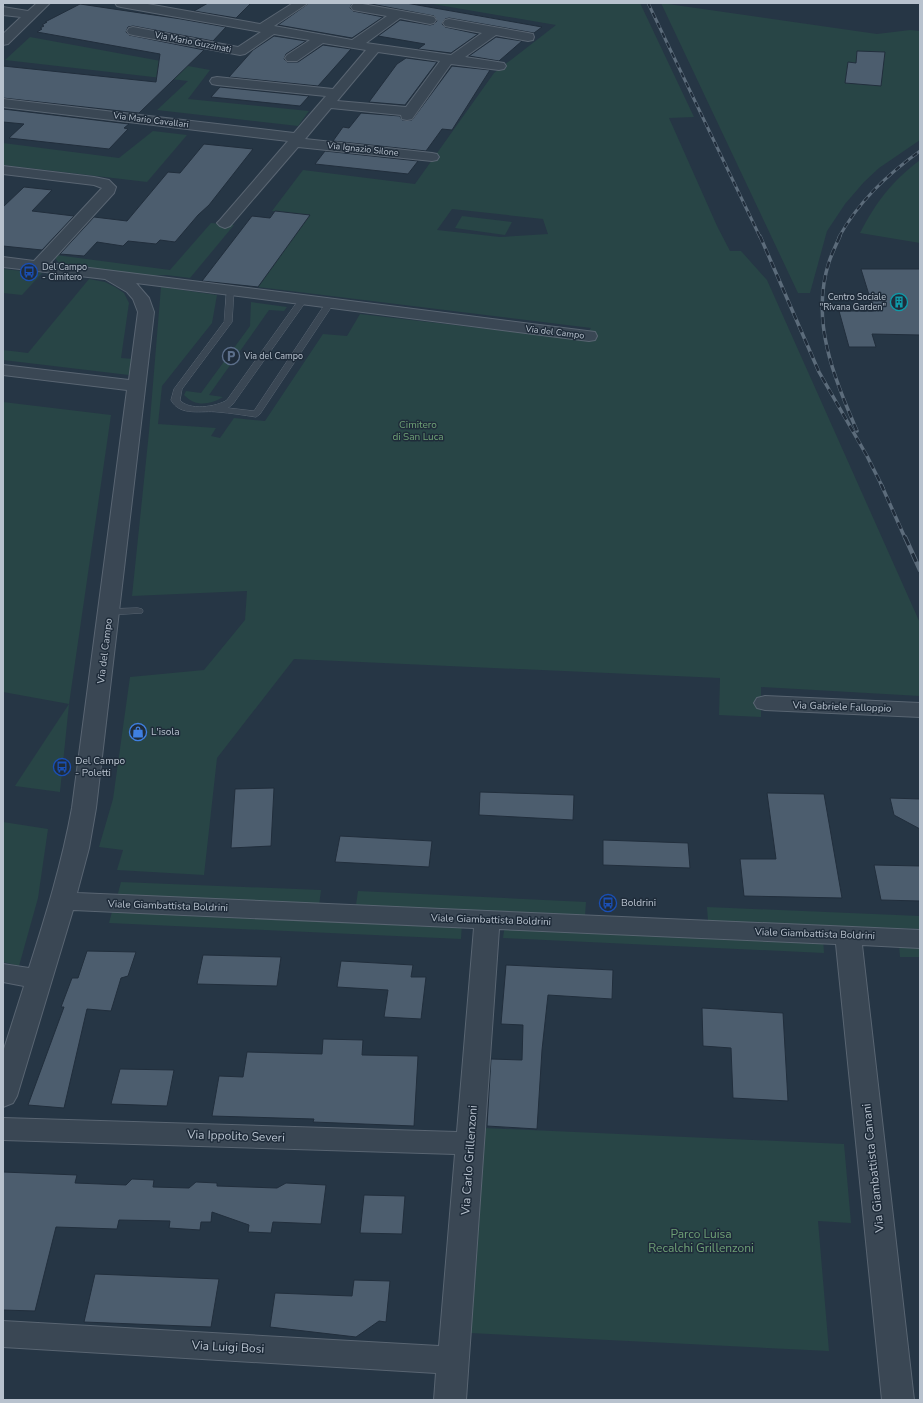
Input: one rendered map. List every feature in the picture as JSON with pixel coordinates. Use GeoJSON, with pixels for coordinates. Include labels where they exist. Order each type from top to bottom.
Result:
{"type":"FeatureCollection","features":[{"type":"Feature","properties":{"kind":"street"},"geometry":{"type":"LineString","coordinates":[[3,41],[44,3]]}},
{"type":"Feature","properties":{"kind":"street"},"geometry":{"type":"LineString","coordinates":[[121,3],[354,45],[499,66]]}},
{"type":"Feature","properties":{"kind":"street"},"geometry":{"type":"LineString","coordinates":[[171,12],[186,3]]}},
{"type":"Feature","properties":{"kind":"street","name":"Via Mario Guzzinati"},"geometry":{"type":"LineString","coordinates":[[140,6],[127,34],[240,51],[302,3]]}},
{"type":"Feature","properties":{"kind":"street"},"geometry":{"type":"LineString","coordinates":[[357,7],[430,20]]}},
{"type":"Feature","properties":{"kind":"street"},"geometry":{"type":"LineString","coordinates":[[3,11],[31,15]]}},
{"type":"Feature","properties":{"kind":"street"},"geometry":{"type":"LineString","coordinates":[[354,45],[398,14]]}},
{"type":"Feature","properties":{"kind":"street"},"geometry":{"type":"LineString","coordinates":[[449,23],[528,37]]}},
{"type":"Feature","properties":{"kind":"street"},"geometry":{"type":"LineString","coordinates":[[217,81],[332,99],[408,114],[450,60],[493,31]]}},
{"type":"Feature","properties":{"kind":"street"},"geometry":{"type":"LineString","coordinates":[[292,58],[320,39]]}},
{"type":"Feature","properties":{"kind":"street"},"geometry":{"type":"LineString","coordinates":[[225,223],[375,48]]}},
{"type":"Feature","properties":{"kind":"street","name":"Via Mario Cavallari"},"geometry":{"type":"LineString","coordinates":[[3,103],[296,140]]}},
{"type":"Feature","properties":{"kind":"street","name":"Via Ignazio Silone"},"geometry":{"type":"LineString","coordinates":[[296,140],[432,157]]}},
{"type":"Feature","properties":{"kind":"street"},"geometry":{"type":"LineString","coordinates":[[3,170],[94,180],[104,183],[109,187],[109,190],[38,266]]}},
{"type":"Feature","properties":{"kind":"street","name":"Via del Campo"},"geometry":{"type":"LineString","coordinates":[[3,262],[589,336]]}},
{"type":"Feature","properties":{"kind":"street","name":"Via del Campo"},"geometry":{"type":"LineString","coordinates":[[3,1096],[63,901],[77,848],[84,808],[110,612],[146,312],[144,304],[136,291],[117,278],[108,275]]}},
{"type":"Feature","properties":{"kind":"street"},"geometry":{"type":"LineString","coordinates":[[3,370],[137,386]]}},
{"type":"Feature","properties":{"kind":"street","name":"Via Gabriele Falloppio"},"geometry":{"type":"LineString","coordinates":[[765,703],[920,710]]}},
{"type":"Feature","properties":{"kind":"street","name":"Viale Giambattista Boldrini"},"geometry":{"type":"LineString","coordinates":[[63,901],[920,938]]}},
{"type":"Feature","properties":{"kind":"street","name":"Via Carlo Grillenzoni"},"geometry":{"type":"LineString","coordinates":[[450,1400],[487,920]]}},
{"type":"Feature","properties":{"kind":"street","name":"Via Giambattista Canani"},"geometry":{"type":"LineString","coordinates":[[848,935],[898,1400]]}},
{"type":"Feature","properties":{"kind":"street"},"geometry":{"type":"LineString","coordinates":[[3,973],[38,979]]}},
{"type":"Feature","properties":{"kind":"street","name":"Via Ippolito Severi"},"geometry":{"type":"LineString","coordinates":[[3,1128],[470,1143]]}},
{"type":"Feature","properties":{"kind":"street","name":"Via Luigi Bosi"},"geometry":{"type":"LineString","coordinates":[[3,1334],[453,1360]]}},
{"type":"Feature","properties":{"kind":"lane"},"geometry":{"type":"LineString","coordinates":[[230,290],[228,322],[178,389],[175,396],[175,401],[178,404],[186,407],[256,414],[330,303]]}},
{"type":"Feature","properties":{"kind":"lane"},"geometry":{"type":"LineString","coordinates":[[211,409],[224,406],[230,402],[303,300]]}},
{"type":"Feature","properties":{"kind":"lane"},"geometry":{"type":"LineString","coordinates":[[110,612],[138,611]]}},
{"type":"Feature","properties":{"kind":"green space","name":"Cimitero di San Luca"},"geometry":{"type":"Polygon","coordinates":[[[427,3],[640,3],[694,117],[669,118],[717,226],[730,251],[741,251],[767,280],[920,623],[920,696],[761,687],[761,717],[719,715],[720,678],[294,659],[217,758],[204,875],[117,870],[123,850],[99,847],[113,799],[130,677],[204,670],[245,620],[247,591],[132,596],[149,432],[161,287],[217,295],[212,323],[162,386],[158,424],[216,428],[211,436],[220,438],[234,418],[265,421],[323,334],[347,336],[360,314],[583,340],[591,328],[258,287],[309,215],[272,211],[303,170],[415,184],[494,73],[556,25],[427,3]],[[452,209],[437,230],[500,237],[548,234],[543,219],[452,209]]]}},
{"type":"Feature","properties":{"kind":"green space"},"geometry":{"type":"Polygon","coordinates":[[[661,3],[877,34],[910,30],[920,31],[920,140],[879,168],[864,182],[845,204],[827,231],[810,293],[798,293],[661,3]]]}},
{"type":"Feature","properties":{"kind":"green space"},"geometry":{"type":"Polygon","coordinates":[[[30,37],[210,70],[188,99],[309,111],[298,126],[157,110],[188,81],[5,60],[30,37]]]}},
{"type":"Feature","properties":{"kind":"green space"},"geometry":{"type":"Polygon","coordinates":[[[153,131],[187,135],[147,182],[3,165],[3,143],[119,158],[153,131]]]}},
{"type":"Feature","properties":{"kind":"green space"},"geometry":{"type":"Polygon","coordinates":[[[920,160],[920,243],[860,233],[872,211],[893,184],[920,160]]]}},
{"type":"Feature","properties":{"kind":"green space"},"geometry":{"type":"Polygon","coordinates":[[[462,216],[512,222],[505,235],[455,228],[462,216]]]}},
{"type":"Feature","properties":{"kind":"green space"},"geometry":{"type":"Polygon","coordinates":[[[211,223],[234,225],[190,278],[166,275],[147,276],[69,266],[58,262],[56,259],[56,255],[170,270],[211,223]]]}},
{"type":"Feature","properties":{"kind":"green space"},"geometry":{"type":"Polygon","coordinates":[[[3,269],[42,273],[22,295],[3,293],[3,269]]]}},
{"type":"Feature","properties":{"kind":"green space"},"geometry":{"type":"Polygon","coordinates":[[[89,279],[105,282],[115,287],[124,293],[129,303],[121,358],[133,359],[129,375],[3,360],[3,350],[28,353],[89,279]]]}},
{"type":"Feature","properties":{"kind":"green space"},"geometry":{"type":"Polygon","coordinates":[[[251,302],[287,307],[284,311],[269,310],[209,395],[223,397],[213,402],[203,404],[193,402],[188,399],[184,395],[186,391],[201,393],[250,326],[251,302]]]}},
{"type":"Feature","properties":{"kind":"green space"},"geometry":{"type":"Polygon","coordinates":[[[3,402],[111,415],[69,704],[3,692],[3,402]]]}},
{"type":"Feature","properties":{"kind":"green space"},"geometry":{"type":"Polygon","coordinates":[[[69,704],[60,792],[15,786],[69,704]]]}},
{"type":"Feature","properties":{"kind":"green space"},"geometry":{"type":"Polygon","coordinates":[[[3,822],[48,829],[38,898],[19,966],[3,962],[3,822]]]}},
{"type":"Feature","properties":{"kind":"green space"},"geometry":{"type":"Polygon","coordinates":[[[121,882],[321,890],[319,906],[117,897],[121,882]]]}},
{"type":"Feature","properties":{"kind":"green space"},"geometry":{"type":"Polygon","coordinates":[[[358,891],[586,902],[585,916],[356,905],[358,891]]]}},
{"type":"Feature","properties":{"kind":"green space"},"geometry":{"type":"Polygon","coordinates":[[[707,907],[920,916],[920,929],[708,921],[707,907]]]}},
{"type":"Feature","properties":{"kind":"green space"},"geometry":{"type":"Polygon","coordinates":[[[113,908],[462,922],[461,939],[109,923],[113,908]]]}},
{"type":"Feature","properties":{"kind":"green space"},"geometry":{"type":"Polygon","coordinates":[[[505,924],[823,938],[824,953],[503,938],[505,924]]]}},
{"type":"Feature","properties":{"kind":"green space"},"geometry":{"type":"Polygon","coordinates":[[[899,945],[920,946],[920,957],[900,957],[899,945]]]}},
{"type":"Feature","properties":{"kind":"green space","name":"Parco Luisa Recalchi Grillenzoni"},"geometry":{"type":"Polygon","coordinates":[[[484,1128],[844,1144],[851,1223],[818,1221],[829,1351],[470,1333],[484,1128]]]}},
{"type":"Feature","properties":{"kind":"building"},"geometry":{"type":"Polygon","coordinates":[[[208,3],[251,3],[236,18],[194,11],[208,3]]]}},
{"type":"Feature","properties":{"kind":"building"},"geometry":{"type":"Polygon","coordinates":[[[309,3],[352,3],[350,8],[353,11],[383,17],[352,38],[278,25],[309,3]]]}},
{"type":"Feature","properties":{"kind":"building"},"geometry":{"type":"Polygon","coordinates":[[[366,3],[406,3],[542,27],[534,33],[449,18],[445,19],[442,24],[445,27],[478,34],[451,53],[418,49],[425,44],[378,36],[400,20],[430,25],[437,21],[434,16],[366,3]]]}},
{"type":"Feature","properties":{"kind":"building"},"geometry":{"type":"Polygon","coordinates":[[[80,4],[226,27],[213,41],[133,26],[128,27],[126,32],[129,35],[204,50],[139,113],[3,98],[3,66],[156,82],[160,54],[37,32],[42,29],[40,28],[47,22],[45,22],[80,4]]]}},
{"type":"Feature","properties":{"kind":"building"},"geometry":{"type":"Polygon","coordinates":[[[274,36],[306,41],[286,54],[284,59],[287,62],[298,62],[323,45],[351,49],[318,86],[229,77],[253,50],[274,36]]]}},
{"type":"Feature","properties":{"kind":"building"},"geometry":{"type":"Polygon","coordinates":[[[496,37],[522,41],[499,61],[469,56],[496,37]]]}},
{"type":"Feature","properties":{"kind":"building"},"geometry":{"type":"Polygon","coordinates":[[[857,51],[885,52],[881,86],[845,83],[848,62],[856,63],[857,51]]]}},
{"type":"Feature","properties":{"kind":"building"},"geometry":{"type":"Polygon","coordinates":[[[406,58],[437,62],[405,105],[369,102],[397,64],[406,58]]]}},
{"type":"Feature","properties":{"kind":"building"},"geometry":{"type":"Polygon","coordinates":[[[452,66],[490,70],[452,130],[442,129],[426,151],[333,141],[343,127],[349,128],[361,113],[400,116],[402,120],[412,120],[452,66]]]}},
{"type":"Feature","properties":{"kind":"building"},"geometry":{"type":"Polygon","coordinates":[[[220,87],[309,96],[300,106],[211,97],[220,87]]]}},
{"type":"Feature","properties":{"kind":"building"},"geometry":{"type":"Polygon","coordinates":[[[3,109],[129,124],[124,128],[128,129],[109,149],[9,138],[24,124],[3,122],[3,109]]]}},
{"type":"Feature","properties":{"kind":"building"},"geometry":{"type":"Polygon","coordinates":[[[204,144],[253,149],[209,205],[198,215],[175,242],[160,240],[156,244],[128,241],[123,246],[97,242],[84,256],[60,254],[94,217],[127,221],[168,172],[180,173],[204,144]]]}},
{"type":"Feature","properties":{"kind":"building"},"geometry":{"type":"Polygon","coordinates":[[[325,151],[418,161],[408,174],[315,164],[325,151]]]}},
{"type":"Feature","properties":{"kind":"building"},"geometry":{"type":"Polygon","coordinates":[[[24,187],[52,190],[32,211],[74,216],[42,250],[3,246],[3,207],[24,187]]]}},
{"type":"Feature","properties":{"kind":"building"},"geometry":{"type":"Polygon","coordinates":[[[275,211],[310,215],[258,287],[202,281],[252,216],[270,218],[275,211]]]}},
{"type":"Feature","properties":{"kind":"building"},"geometry":{"type":"Polygon","coordinates":[[[861,269],[920,269],[920,335],[872,334],[876,347],[849,347],[839,311],[874,311],[861,269]]]}},
{"type":"Feature","properties":{"kind":"building"},"geometry":{"type":"Polygon","coordinates":[[[274,788],[271,846],[231,848],[235,789],[274,788]]]}},
{"type":"Feature","properties":{"kind":"building"},"geometry":{"type":"Polygon","coordinates":[[[480,792],[574,795],[573,820],[479,815],[480,792]]]}},
{"type":"Feature","properties":{"kind":"building"},"geometry":{"type":"Polygon","coordinates":[[[767,793],[824,794],[842,898],[744,896],[740,859],[776,859],[767,793]]]}},
{"type":"Feature","properties":{"kind":"building"},"geometry":{"type":"Polygon","coordinates":[[[890,798],[920,799],[920,829],[894,815],[890,798]]]}},
{"type":"Feature","properties":{"kind":"building"},"geometry":{"type":"Polygon","coordinates":[[[340,836],[432,841],[429,867],[335,862],[340,836]]]}},
{"type":"Feature","properties":{"kind":"building"},"geometry":{"type":"Polygon","coordinates":[[[603,840],[688,843],[690,868],[603,865],[603,840]]]}},
{"type":"Feature","properties":{"kind":"building"},"geometry":{"type":"Polygon","coordinates":[[[874,865],[920,866],[920,901],[881,900],[874,865]]]}},
{"type":"Feature","properties":{"kind":"building"},"geometry":{"type":"Polygon","coordinates":[[[87,951],[136,952],[128,976],[121,978],[111,1011],[87,1009],[64,1108],[28,1105],[64,1007],[61,1007],[72,978],[78,978],[87,951]]]}},
{"type":"Feature","properties":{"kind":"building"},"geometry":{"type":"Polygon","coordinates":[[[203,955],[281,957],[277,986],[197,984],[203,955]]]}},
{"type":"Feature","properties":{"kind":"building"},"geometry":{"type":"Polygon","coordinates":[[[341,961],[413,965],[411,977],[426,977],[421,1019],[384,1017],[388,990],[337,987],[341,961]]]}},
{"type":"Feature","properties":{"kind":"building"},"geometry":{"type":"Polygon","coordinates":[[[506,965],[613,970],[612,999],[548,995],[542,1050],[537,1129],[487,1126],[491,1059],[522,1060],[523,1025],[501,1024],[506,965]]]}},
{"type":"Feature","properties":{"kind":"building"},"geometry":{"type":"Polygon","coordinates":[[[702,1008],[783,1013],[788,1101],[733,1098],[731,1048],[703,1046],[702,1008]]]}},
{"type":"Feature","properties":{"kind":"building"},"geometry":{"type":"Polygon","coordinates":[[[323,1039],[363,1040],[362,1055],[418,1056],[414,1126],[313,1122],[314,1119],[212,1116],[219,1076],[243,1077],[247,1052],[322,1054],[323,1039]]]}},
{"type":"Feature","properties":{"kind":"building"},"geometry":{"type":"Polygon","coordinates":[[[120,1069],[174,1070],[167,1106],[111,1104],[120,1069]]]}},
{"type":"Feature","properties":{"kind":"building"},"geometry":{"type":"Polygon","coordinates":[[[3,1172],[77,1175],[75,1183],[126,1185],[132,1179],[154,1180],[153,1187],[189,1188],[196,1182],[217,1183],[217,1186],[277,1188],[286,1183],[326,1185],[321,1224],[273,1222],[271,1233],[248,1232],[249,1225],[212,1212],[211,1222],[201,1222],[200,1230],[169,1228],[170,1221],[119,1220],[117,1229],[56,1227],[35,1311],[3,1310],[3,1172]]]}},
{"type":"Feature","properties":{"kind":"building"},"geometry":{"type":"Polygon","coordinates":[[[364,1195],[405,1196],[402,1234],[360,1233],[364,1195]]]}},
{"type":"Feature","properties":{"kind":"building"},"geometry":{"type":"Polygon","coordinates":[[[95,1274],[219,1279],[211,1327],[84,1322],[95,1274]]]}},
{"type":"Feature","properties":{"kind":"building"},"geometry":{"type":"Polygon","coordinates":[[[354,1280],[390,1281],[386,1322],[379,1321],[356,1337],[270,1327],[275,1293],[352,1296],[354,1280]]]}},
{"type":"Feature","properties":{"kind":"railway"},"geometry":{"type":"LineString","coordinates":[[648,3],[760,237]]}},
{"type":"Feature","properties":{"kind":"railway"},"geometry":{"type":"LineString","coordinates":[[839,237],[855,212],[865,200],[885,179],[920,151]]}},
{"type":"Feature","properties":{"kind":"railway"},"geometry":{"type":"LineString","coordinates":[[760,236],[819,372],[867,456],[881,484]]}},
{"type":"Feature","properties":{"kind":"railway"},"geometry":{"type":"LineString","coordinates":[[840,236],[829,262],[824,284],[822,306],[823,327],[833,369],[857,431]]}},
{"type":"Feature","properties":{"kind":"railway"},"geometry":{"type":"LineString","coordinates":[[881,484],[883,488]]}},
{"type":"Feature","properties":{"kind":"railway"},"geometry":{"type":"LineString","coordinates":[[881,484],[905,538]]}},
{"type":"Feature","properties":{"kind":"railway"},"geometry":{"type":"LineString","coordinates":[[905,537],[920,570]]}},
{"type":"Feature","properties":{"kind":"place","name":"Del Campo - Cimitero"},"geometry":{"type":"Point","coordinates":[29,272]}},
{"type":"Feature","properties":{"kind":"place","name":"Centro Sociale \"Rivana Garden\""},"geometry":{"type":"Point","coordinates":[899,302]}},
{"type":"Feature","properties":{"kind":"place","name":"Via del Campo"},"geometry":{"type":"Point","coordinates":[231,356]}},
{"type":"Feature","properties":{"kind":"place","name":"L'isola"},"geometry":{"type":"Point","coordinates":[138,732]}},
{"type":"Feature","properties":{"kind":"place","name":"Del Campo - Poletti"},"geometry":{"type":"Point","coordinates":[62,767]}},
{"type":"Feature","properties":{"kind":"place","name":"Boldrini"},"geometry":{"type":"Point","coordinates":[608,903]}}]}
